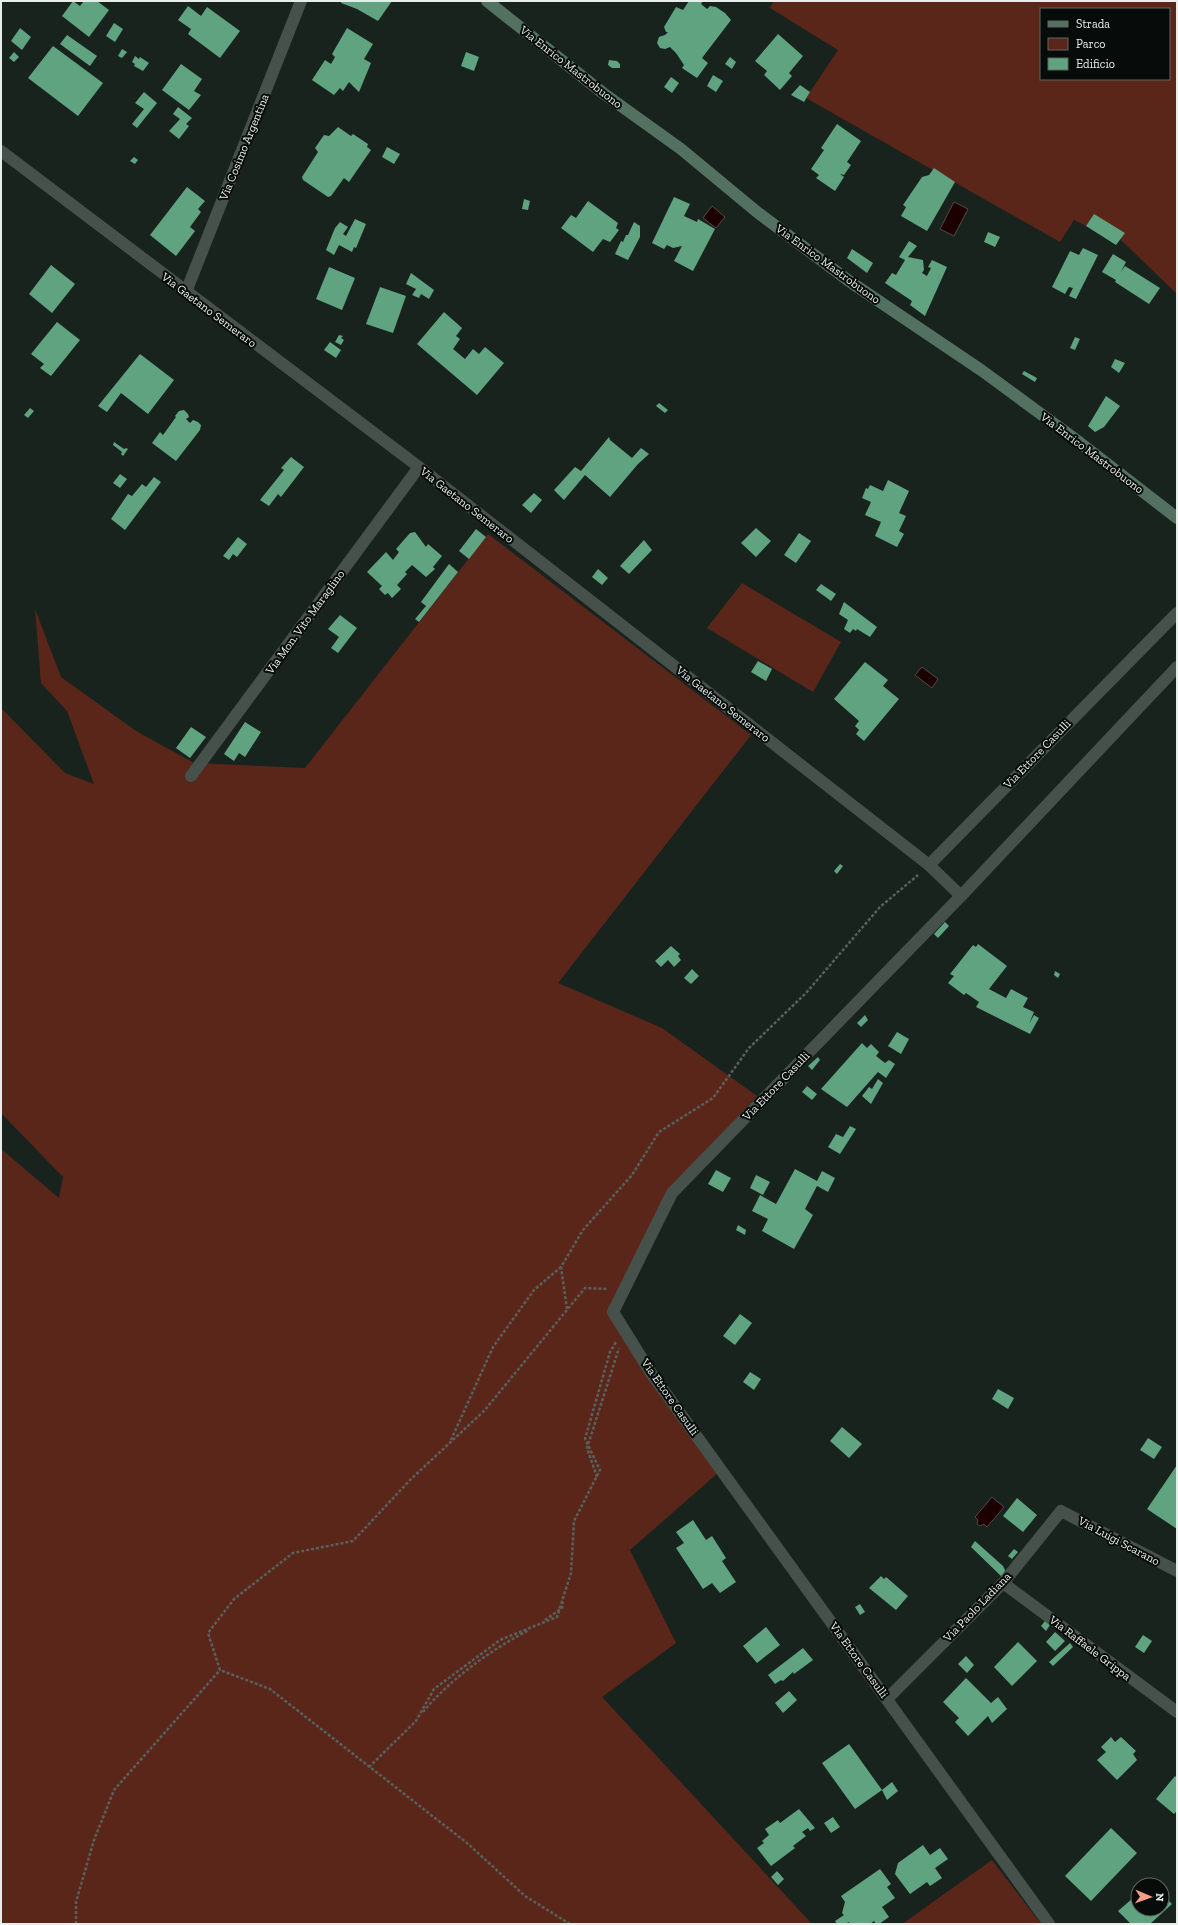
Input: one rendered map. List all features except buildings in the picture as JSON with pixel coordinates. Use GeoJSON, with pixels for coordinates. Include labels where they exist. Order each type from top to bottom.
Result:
{"type":"FeatureCollection","features":[{"type":"Feature","properties":{"kind":"street","name":"Via Cosimo Argentina"},"geometry":{"type":"LineString","coordinates":[[186,292],[301,1]]}},
{"type":"Feature","properties":{"kind":"street","name":"Via Enrico Mastrobuono"},"geometry":{"type":"LineString","coordinates":[[487,1],[603,93],[681,149],[757,212],[849,281],[981,370],[1075,439],[1177,518]]}},
{"type":"Feature","properties":{"kind":"street","name":"Via Gaetano Semeraro"},"geometry":{"type":"LineString","coordinates":[[1,151],[419,467],[930,865]]}},
{"type":"Feature","properties":{"kind":"street","name":"Via Mon. Vito Maraglino"},"geometry":{"type":"LineString","coordinates":[[191,776],[419,467]]}},
{"type":"Feature","properties":{"kind":"street","name":"Via Ettore Casulli"},"geometry":{"type":"LineString","coordinates":[[930,865],[1177,613]]}},
{"type":"Feature","properties":{"kind":"street","name":"Via Ettore Casulli"},"geometry":{"type":"LineString","coordinates":[[1049,1924],[651,1373],[613,1312],[672,1193],[961,896],[1177,667]]}},
{"type":"Feature","properties":{"kind":"street"},"geometry":{"type":"LineString","coordinates":[[930,865],[961,896]]}},
{"type":"Feature","properties":{"kind":"street","name":"Via Paolo Ladiana"},"geometry":{"type":"LineString","coordinates":[[887,1698],[1003,1583],[1061,1511]]}},
{"type":"Feature","properties":{"kind":"street","name":"Via Luigi Scarano"},"geometry":{"type":"LineString","coordinates":[[1061,1511],[1177,1571]]}},
{"type":"Feature","properties":{"kind":"street","name":"Via Raffaele Grippa"},"geometry":{"type":"LineString","coordinates":[[1003,1583],[1177,1712]]}},
{"type":"Feature","properties":{"kind":"path"},"geometry":{"type":"LineString","coordinates":[[450,1442],[493,1347],[534,1290],[561,1267],[583,1230],[632,1175],[659,1132],[713,1098],[749,1048],[806,993],[880,907],[930,865]]}},
{"type":"Feature","properties":{"kind":"path"},"geometry":{"type":"LineString","coordinates":[[561,1267],[568,1309]]}},
{"type":"Feature","properties":{"kind":"path"},"geometry":{"type":"LineString","coordinates":[[220,1670],[208,1633],[234,1599],[293,1553],[353,1541],[411,1479],[484,1411],[585,1288],[624,1290]]}},
{"type":"Feature","properties":{"kind":"path"},"geometry":{"type":"LineString","coordinates":[[369,1767],[416,1721],[434,1689],[500,1640],[556,1617],[571,1573],[574,1521],[600,1470],[585,1439],[610,1352],[624,1329]]}},
{"type":"Feature","properties":{"kind":"path"},"geometry":{"type":"LineString","coordinates":[[369,1767],[401,1738],[436,1697],[511,1640],[540,1624],[562,1608],[569,1573],[571,1544],[578,1517],[597,1477],[587,1448],[624,1329]]}},
{"type":"Feature","properties":{"kind":"path"},"geometry":{"type":"LineString","coordinates":[[220,1670],[270,1690],[467,1843],[525,1896],[570,1924]]}},
{"type":"Feature","properties":{"kind":"path"},"geometry":{"type":"LineString","coordinates":[[76,1924],[76,1902],[94,1840],[114,1790],[220,1670]]}},
{"type":"Feature","properties":{"kind":"green space"},"geometry":{"type":"Polygon","coordinates":[[[774,1],[1177,1],[1177,294],[1094,214],[1086,226],[1074,220],[1060,242],[806,98],[838,50],[770,8],[774,1]]]}},
{"type":"Feature","properties":{"kind":"green space"},"geometry":{"type":"Polygon","coordinates":[[[488,534],[751,735],[558,983],[662,1028],[757,1096],[668,1193],[613,1309],[719,1472],[630,1550],[676,1643],[602,1697],[812,1924],[1,1924],[1,1149],[59,1198],[63,1177],[1,1113],[1,708],[65,773],[94,784],[67,711],[41,683],[35,609],[61,677],[136,731],[194,763],[305,768],[488,534]]]}},
{"type":"Feature","properties":{"kind":"green space"},"geometry":{"type":"Polygon","coordinates":[[[742,583],[841,642],[813,692],[707,628],[742,583]]]}},
{"type":"Feature","properties":{"kind":"green space"},"geometry":{"type":"Polygon","coordinates":[[[992,1860],[1041,1924],[902,1924],[992,1860]]]}},
{"type":"Feature","properties":{"kind":"shaded area"},"geometry":{"type":"Polygon","coordinates":[[[954,202],[968,209],[954,236],[940,229],[954,202]]]}},
{"type":"Feature","properties":{"kind":"shaded area"},"geometry":{"type":"Polygon","coordinates":[[[712,206],[725,217],[716,228],[703,218],[712,206]]]}},
{"type":"Feature","properties":{"kind":"shaded area"},"geometry":{"type":"Polygon","coordinates":[[[922,667],[938,679],[932,688],[915,675],[922,667]]]}},
{"type":"Feature","properties":{"kind":"shaded area"},"geometry":{"type":"Polygon","coordinates":[[[992,1497],[1004,1507],[987,1527],[984,1524],[980,1526],[977,1524],[978,1520],[975,1517],[992,1497]]]}}]}
